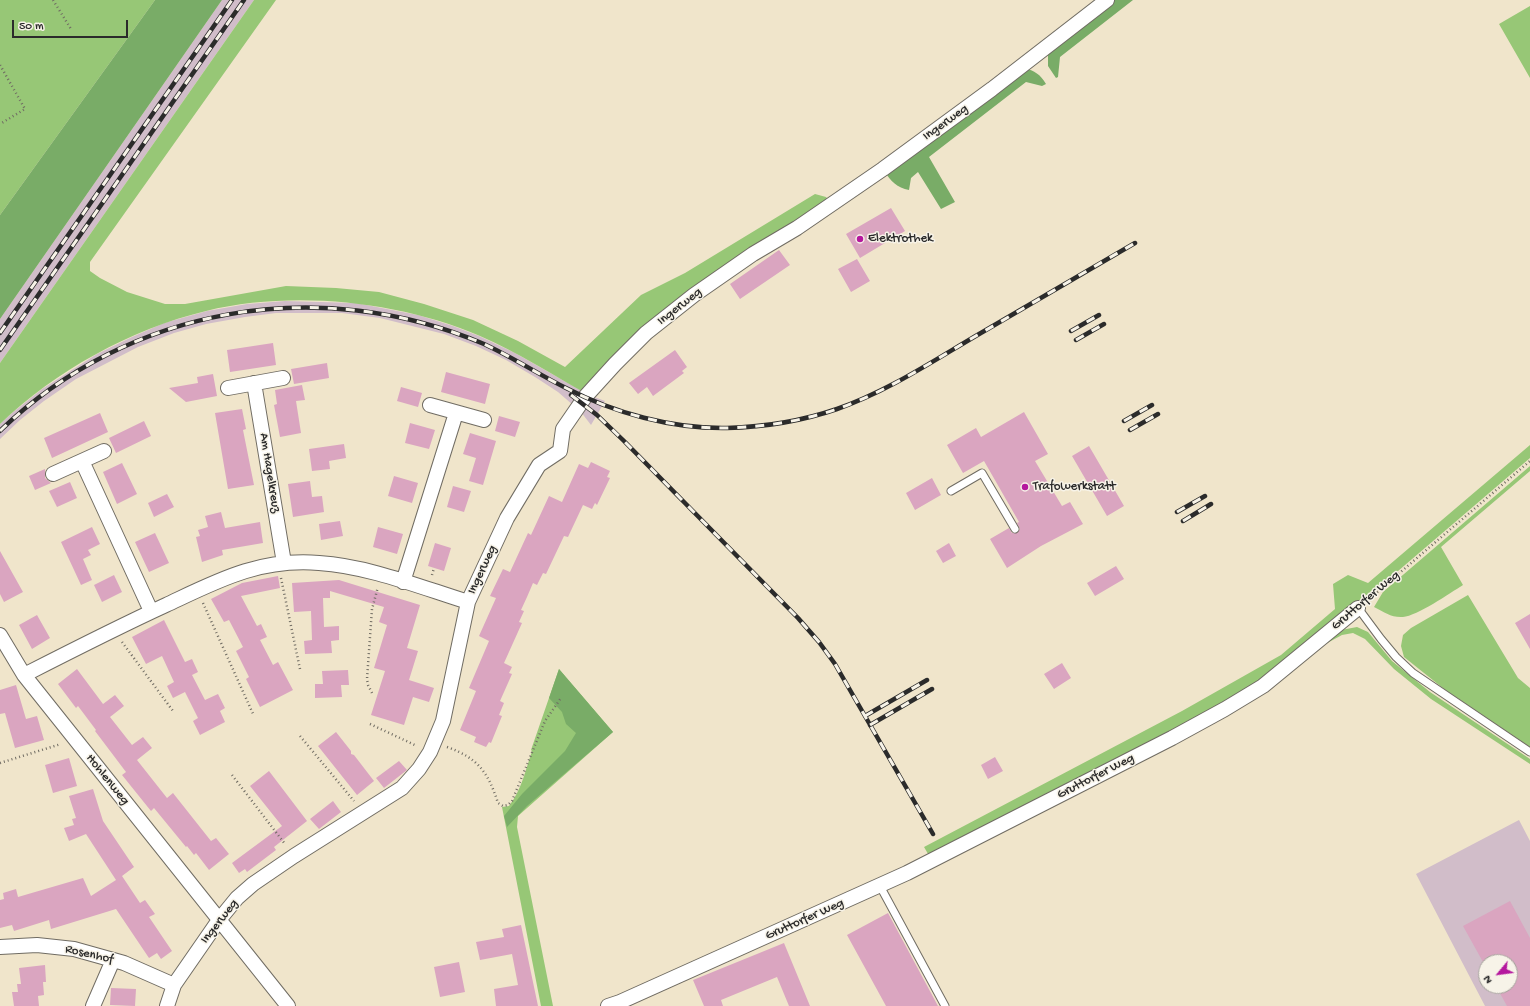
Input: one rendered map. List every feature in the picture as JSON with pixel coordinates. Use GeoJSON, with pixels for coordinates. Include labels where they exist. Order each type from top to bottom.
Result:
{"type":"FeatureCollection","features":[{"type":"Feature","properties":{"kind":"street","name":"Ingerweg"},"geometry":{"type":"LineString","coordinates":[[167,1006],[174,986],[219,920],[237,898],[253,884],[294,856],[402,788],[419,769],[432,747],[443,721],[468,602],[507,518],[539,466],[560,451],[563,429],[585,397],[615,364],[646,333],[700,291],[753,254],[797,228],[883,169],[992,89],[1107,0]]}},
{"type":"Feature","properties":{"kind":"street"},"geometry":{"type":"LineString","coordinates":[[228,388],[283,378]]}},
{"type":"Feature","properties":{"kind":"street","name":"Am Hagelkreuz"},"geometry":{"type":"LineString","coordinates":[[254,383],[281,563]]}},
{"type":"Feature","properties":{"kind":"street"},"geometry":{"type":"LineString","coordinates":[[430,404],[456,413],[484,420]]}},
{"type":"Feature","properties":{"kind":"street"},"geometry":{"type":"LineString","coordinates":[[404,582],[456,413]]}},
{"type":"Feature","properties":{"kind":"street"},"geometry":{"type":"LineString","coordinates":[[54,474],[104,451]]}},
{"type":"Feature","properties":{"kind":"street"},"geometry":{"type":"LineString","coordinates":[[82,461],[151,611]]}},
{"type":"Feature","properties":{"kind":"street"},"geometry":{"type":"LineString","coordinates":[[24,675],[151,611],[197,590],[244,571],[281,563],[318,562],[348,566],[468,602]]}},
{"type":"Feature","properties":{"kind":"street","name":"Gruttorfer Weg"},"geometry":{"type":"LineString","coordinates":[[608,1006],[880,886],[1091,780],[1225,710],[1263,686],[1358,608]]}},
{"type":"Feature","properties":{"kind":"street","name":"Hohlenweg"},"geometry":{"type":"LineString","coordinates":[[0,635],[24,675],[288,1006]]}},
{"type":"Feature","properties":{"kind":"street","name":"Rosenhof"},"geometry":{"type":"LineString","coordinates":[[0,947],[38,945],[74,949],[124,963],[174,986]]}},
{"type":"Feature","properties":{"kind":"street"},"geometry":{"type":"LineString","coordinates":[[93,1006],[113,960]]}},
{"type":"Feature","properties":{"kind":"lane"},"geometry":{"type":"LineString","coordinates":[[952,491],[982,473],[1015,529]]}},
{"type":"Feature","properties":{"kind":"lane"},"geometry":{"type":"LineString","coordinates":[[1358,608],[1396,657],[1413,673],[1530,752]]}},
{"type":"Feature","properties":{"kind":"lane"},"geometry":{"type":"LineString","coordinates":[[880,886],[945,1006]]}},
{"type":"Feature","properties":{"kind":"path"},"geometry":{"type":"LineString","coordinates":[[53,0],[72,29]]}},
{"type":"Feature","properties":{"kind":"path"},"geometry":{"type":"LineString","coordinates":[[0,65],[25,109],[0,124]]}},
{"type":"Feature","properties":{"kind":"path","name":"Gruttorfer Weg"},"geometry":{"type":"LineString","coordinates":[[1358,608],[1530,461]]}},
{"type":"Feature","properties":{"kind":"path"},"geometry":{"type":"LineString","coordinates":[[281,563],[300,669]]}},
{"type":"Feature","properties":{"kind":"path"},"geometry":{"type":"LineString","coordinates":[[372,693],[368,685],[367,678],[372,609],[382,575]]}},
{"type":"Feature","properties":{"kind":"path"},"geometry":{"type":"LineString","coordinates":[[197,590],[254,716]]}},
{"type":"Feature","properties":{"kind":"path"},"geometry":{"type":"LineString","coordinates":[[113,630],[173,712]]}},
{"type":"Feature","properties":{"kind":"path"},"geometry":{"type":"LineString","coordinates":[[370,724],[432,747],[460,752],[473,759],[482,768],[490,780],[498,803],[503,806],[508,805],[512,801],[544,721],[560,698]]}},
{"type":"Feature","properties":{"kind":"path"},"geometry":{"type":"LineString","coordinates":[[300,736],[364,813]]}},
{"type":"Feature","properties":{"kind":"path"},"geometry":{"type":"LineString","coordinates":[[0,763],[75,740]]}},
{"type":"Feature","properties":{"kind":"path"},"geometry":{"type":"LineString","coordinates":[[232,775],[294,856]]}},
{"type":"Feature","properties":{"kind":"shaded area"},"geometry":{"type":"Polygon","coordinates":[[[222,0],[254,0],[0,363],[0,319],[222,0]]]}},
{"type":"Feature","properties":{"kind":"shaded area"},"geometry":{"type":"Polygon","coordinates":[[[285,301],[356,303],[418,315],[479,336],[515,353],[589,395],[605,401],[591,425],[581,412],[558,392],[535,377],[506,360],[476,346],[444,334],[380,318],[342,313],[276,313],[206,324],[174,333],[138,347],[76,379],[44,401],[20,420],[0,439],[0,424],[42,389],[97,354],[132,337],[164,323],[207,311],[247,304],[285,301]]]}},
{"type":"Feature","properties":{"kind":"shaded area"},"geometry":{"type":"Polygon","coordinates":[[[1519,820],[1530,841],[1530,1006],[1485,1006],[1479,994],[1518,994],[1518,954],[1478,954],[1478,993],[1416,874],[1519,820]]]}},
{"type":"Feature","properties":{"kind":"green space"},"geometry":{"type":"Polygon","coordinates":[[[0,0],[155,0],[0,215],[0,0]]]}},
{"type":"Feature","properties":{"kind":"green space"},"geometry":{"type":"Polygon","coordinates":[[[155,0],[222,0],[0,319],[0,215],[155,0]]]}},
{"type":"Feature","properties":{"kind":"green space"},"geometry":{"type":"Polygon","coordinates":[[[254,0],[276,0],[90,262],[90,271],[127,292],[165,304],[185,304],[286,286],[336,288],[379,292],[424,304],[473,320],[518,341],[565,367],[641,295],[685,273],[815,194],[826,197],[831,203],[693,294],[587,394],[507,349],[480,336],[415,314],[345,302],[309,300],[274,301],[206,311],[150,329],[122,341],[96,354],[45,387],[0,424],[0,363],[254,0]]]}},
{"type":"Feature","properties":{"kind":"green space"},"geometry":{"type":"Polygon","coordinates":[[[1111,0],[1133,0],[1060,57],[1058,77],[1056,78],[1048,66],[1048,54],[1111,0]]]}},
{"type":"Feature","properties":{"kind":"green space"},"geometry":{"type":"Polygon","coordinates":[[[1530,6],[1530,78],[1499,24],[1530,6]]]}},
{"type":"Feature","properties":{"kind":"green space"},"geometry":{"type":"Polygon","coordinates":[[[1024,68],[1037,73],[1046,84],[1042,86],[1026,82],[929,157],[955,202],[941,209],[918,172],[911,178],[909,190],[898,186],[889,178],[884,171],[1024,68]]]}},
{"type":"Feature","properties":{"kind":"green space"},"geometry":{"type":"Polygon","coordinates":[[[1530,445],[1530,458],[1356,607],[1262,685],[931,859],[924,847],[1182,711],[1281,655],[1335,609],[1333,584],[1348,575],[1368,583],[1530,445]]]}},
{"type":"Feature","properties":{"kind":"green space"},"geometry":{"type":"Polygon","coordinates":[[[1530,466],[1530,471],[1441,547],[1463,585],[1433,604],[1409,616],[1395,617],[1374,607],[1383,592],[1530,466]]]}},
{"type":"Feature","properties":{"kind":"green space"},"geometry":{"type":"Polygon","coordinates":[[[1468,595],[1518,678],[1530,688],[1530,747],[1444,689],[1404,657],[1401,646],[1403,635],[1411,628],[1468,595]]]}},
{"type":"Feature","properties":{"kind":"green space"},"geometry":{"type":"Polygon","coordinates":[[[1357,627],[1368,632],[1392,661],[1430,692],[1530,759],[1530,764],[1431,699],[1394,669],[1365,639],[1353,633],[1342,635],[1318,648],[1341,630],[1357,627]]]}},
{"type":"Feature","properties":{"kind":"green space"},"geometry":{"type":"Polygon","coordinates":[[[559,669],[613,732],[518,816],[517,827],[553,1006],[541,1006],[502,807],[509,806],[520,787],[559,669]]]}},
{"type":"Feature","properties":{"kind":"green space"},"geometry":{"type":"Polygon","coordinates":[[[559,669],[613,732],[527,806],[507,827],[504,816],[522,794],[565,751],[576,733],[566,724],[562,712],[549,698],[559,669]]]}},
{"type":"Feature","properties":{"kind":"building"},"geometry":{"type":"Polygon","coordinates":[[[891,208],[905,231],[860,258],[846,234],[891,208]]]}},
{"type":"Feature","properties":{"kind":"building"},"geometry":{"type":"Polygon","coordinates":[[[779,250],[790,265],[740,299],[730,284],[779,250]]]}},
{"type":"Feature","properties":{"kind":"building"},"geometry":{"type":"Polygon","coordinates":[[[857,259],[870,281],[851,292],[838,269],[857,259]]]}},
{"type":"Feature","properties":{"kind":"building"},"geometry":{"type":"Polygon","coordinates":[[[273,343],[276,365],[230,372],[227,350],[273,343]]]}},
{"type":"Feature","properties":{"kind":"building"},"geometry":{"type":"Polygon","coordinates":[[[675,350],[687,367],[682,371],[684,373],[653,396],[647,387],[638,394],[629,383],[675,350]]]}},
{"type":"Feature","properties":{"kind":"building"},"geometry":{"type":"Polygon","coordinates":[[[327,363],[329,378],[294,384],[291,369],[327,363]]]}},
{"type":"Feature","properties":{"kind":"building"},"geometry":{"type":"Polygon","coordinates":[[[446,372],[490,384],[485,404],[441,392],[446,372]]]}},
{"type":"Feature","properties":{"kind":"building"},"geometry":{"type":"Polygon","coordinates":[[[213,374],[217,396],[186,402],[169,388],[198,383],[197,377],[213,374]]]}},
{"type":"Feature","properties":{"kind":"building"},"geometry":{"type":"Polygon","coordinates":[[[302,385],[305,400],[296,401],[301,433],[280,437],[274,405],[277,404],[275,390],[302,385]]]}},
{"type":"Feature","properties":{"kind":"building"},"geometry":{"type":"Polygon","coordinates":[[[401,387],[422,393],[418,407],[397,401],[401,387]]]}},
{"type":"Feature","properties":{"kind":"building"},"geometry":{"type":"Polygon","coordinates":[[[242,409],[246,429],[243,430],[254,485],[228,489],[215,413],[242,409]]]}},
{"type":"Feature","properties":{"kind":"building","name":"Trafowerkstatt"},"geometry":{"type":"Polygon","coordinates":[[[1024,412],[1048,454],[1035,461],[1062,506],[1070,502],[1083,524],[1041,546],[1007,568],[990,539],[1009,528],[1012,533],[1017,533],[1020,529],[1017,523],[1019,522],[984,461],[963,473],[947,445],[976,428],[981,437],[1024,412]]]}},
{"type":"Feature","properties":{"kind":"building"},"geometry":{"type":"Polygon","coordinates":[[[100,413],[108,432],[52,458],[44,438],[100,413]]]}},
{"type":"Feature","properties":{"kind":"building"},"geometry":{"type":"Polygon","coordinates":[[[499,416],[520,422],[515,437],[495,431],[499,416]]]}},
{"type":"Feature","properties":{"kind":"building"},"geometry":{"type":"Polygon","coordinates":[[[144,421],[151,436],[116,453],[109,438],[144,421]]]}},
{"type":"Feature","properties":{"kind":"building"},"geometry":{"type":"Polygon","coordinates":[[[410,423],[435,430],[429,449],[405,443],[410,423]]]}},
{"type":"Feature","properties":{"kind":"building"},"geometry":{"type":"Polygon","coordinates":[[[470,433],[496,441],[483,485],[469,481],[476,458],[463,454],[470,433]]]}},
{"type":"Feature","properties":{"kind":"building"},"geometry":{"type":"Polygon","coordinates":[[[344,444],[346,458],[329,461],[330,469],[312,471],[309,449],[344,444]]]}},
{"type":"Feature","properties":{"kind":"building"},"geometry":{"type":"Polygon","coordinates":[[[1089,446],[1124,506],[1107,516],[1072,456],[1089,446]]]}},
{"type":"Feature","properties":{"kind":"building"},"geometry":{"type":"Polygon","coordinates":[[[591,462],[610,471],[607,477],[610,478],[597,505],[595,503],[592,509],[583,505],[568,537],[564,536],[546,574],[543,573],[537,585],[533,583],[521,610],[524,611],[519,622],[522,623],[504,663],[512,667],[509,673],[512,674],[500,701],[504,703],[499,715],[502,716],[491,743],[489,742],[486,747],[474,742],[476,737],[460,730],[476,691],[469,688],[489,641],[479,636],[496,598],[490,596],[503,569],[510,572],[528,533],[531,535],[549,496],[562,502],[579,464],[588,468],[591,462]]]}},
{"type":"Feature","properties":{"kind":"building"},"geometry":{"type":"Polygon","coordinates":[[[122,463],[137,494],[117,504],[103,472],[122,463]]]}},
{"type":"Feature","properties":{"kind":"building"},"geometry":{"type":"Polygon","coordinates":[[[45,469],[45,478],[51,483],[35,490],[29,476],[45,469]]]}},
{"type":"Feature","properties":{"kind":"building"},"geometry":{"type":"Polygon","coordinates":[[[394,476],[418,483],[412,503],[388,496],[394,476]]]}},
{"type":"Feature","properties":{"kind":"building"},"geometry":{"type":"Polygon","coordinates":[[[932,478],[941,495],[915,510],[906,493],[932,478]]]}},
{"type":"Feature","properties":{"kind":"building"},"geometry":{"type":"Polygon","coordinates":[[[310,481],[312,497],[322,496],[324,512],[293,517],[288,484],[310,481]]]}},
{"type":"Feature","properties":{"kind":"building"},"geometry":{"type":"Polygon","coordinates":[[[70,482],[77,498],[57,507],[49,491],[70,482]]]}},
{"type":"Feature","properties":{"kind":"building"},"geometry":{"type":"Polygon","coordinates":[[[453,486],[471,491],[464,512],[447,507],[453,486]]]}},
{"type":"Feature","properties":{"kind":"building"},"geometry":{"type":"Polygon","coordinates":[[[167,494],[174,507],[154,517],[148,503],[167,494]]]}},
{"type":"Feature","properties":{"kind":"building"},"geometry":{"type":"Polygon","coordinates":[[[221,512],[225,528],[260,522],[263,543],[222,550],[223,555],[202,562],[196,537],[200,536],[198,530],[208,527],[205,516],[221,512]]]}},
{"type":"Feature","properties":{"kind":"building"},"geometry":{"type":"Polygon","coordinates":[[[340,521],[343,536],[321,540],[319,524],[340,521]]]}},
{"type":"Feature","properties":{"kind":"building"},"geometry":{"type":"Polygon","coordinates":[[[92,527],[100,544],[88,550],[91,555],[83,559],[92,580],[81,585],[61,542],[92,527]]]}},
{"type":"Feature","properties":{"kind":"building"},"geometry":{"type":"Polygon","coordinates":[[[378,527],[403,534],[397,554],[373,547],[378,527]]]}},
{"type":"Feature","properties":{"kind":"building"},"geometry":{"type":"Polygon","coordinates":[[[155,533],[169,563],[149,572],[135,542],[155,533]]]}},
{"type":"Feature","properties":{"kind":"building"},"geometry":{"type":"Polygon","coordinates":[[[435,543],[451,548],[444,571],[428,566],[435,543]]]}},
{"type":"Feature","properties":{"kind":"building"},"geometry":{"type":"Polygon","coordinates":[[[949,543],[956,556],[943,563],[936,551],[949,543]]]}},
{"type":"Feature","properties":{"kind":"building"},"geometry":{"type":"Polygon","coordinates":[[[0,551],[23,592],[4,602],[0,594],[0,551]]]}},
{"type":"Feature","properties":{"kind":"building"},"geometry":{"type":"Polygon","coordinates":[[[1116,566],[1124,579],[1095,596],[1087,583],[1116,566]]]}},
{"type":"Feature","properties":{"kind":"building"},"geometry":{"type":"Polygon","coordinates":[[[114,575],[122,592],[102,602],[94,585],[114,575]]]}},
{"type":"Feature","properties":{"kind":"building"},"geometry":{"type":"Polygon","coordinates":[[[278,576],[280,588],[241,596],[257,626],[261,624],[267,637],[260,640],[273,665],[278,662],[293,690],[260,707],[246,679],[249,677],[236,651],[243,647],[229,620],[224,622],[211,599],[242,583],[278,576]]]}},
{"type":"Feature","properties":{"kind":"building"},"geometry":{"type":"Polygon","coordinates":[[[339,580],[420,605],[407,648],[418,651],[409,680],[434,688],[429,702],[413,697],[404,725],[371,715],[385,671],[374,668],[387,625],[379,622],[384,607],[330,591],[330,598],[323,598],[324,627],[339,626],[339,640],[331,641],[332,653],[305,654],[304,641],[312,640],[311,611],[294,612],[292,583],[339,580]]]}},
{"type":"Feature","properties":{"kind":"building"},"geometry":{"type":"Polygon","coordinates":[[[1530,614],[1530,649],[1515,623],[1530,614]]]}},
{"type":"Feature","properties":{"kind":"building"},"geometry":{"type":"Polygon","coordinates":[[[37,615],[50,638],[32,649],[19,625],[37,615]]]}},
{"type":"Feature","properties":{"kind":"building"},"geometry":{"type":"Polygon","coordinates":[[[164,620],[185,662],[192,659],[198,672],[192,675],[205,700],[218,694],[225,708],[220,711],[225,722],[200,735],[193,721],[198,718],[185,692],[173,698],[167,686],[174,682],[162,656],[146,664],[132,637],[164,620]]]}},
{"type":"Feature","properties":{"kind":"building"},"geometry":{"type":"Polygon","coordinates":[[[1062,663],[1071,678],[1054,689],[1044,674],[1062,663]]]}},
{"type":"Feature","properties":{"kind":"building"},"geometry":{"type":"Polygon","coordinates":[[[77,669],[103,704],[115,695],[124,706],[110,717],[132,745],[143,737],[152,748],[137,760],[167,798],[173,793],[211,841],[216,838],[229,854],[209,870],[196,853],[194,855],[187,846],[186,847],[154,808],[151,811],[122,775],[126,772],[95,731],[96,730],[78,706],[76,708],[58,684],[77,669]]]}},
{"type":"Feature","properties":{"kind":"building"},"geometry":{"type":"Polygon","coordinates":[[[348,670],[349,685],[341,685],[342,697],[315,698],[315,684],[323,684],[322,671],[348,670]]]}},
{"type":"Feature","properties":{"kind":"building"},"geometry":{"type":"Polygon","coordinates":[[[16,685],[26,719],[37,716],[44,740],[15,748],[5,713],[0,714],[0,690],[16,685]]]}},
{"type":"Feature","properties":{"kind":"building"},"geometry":{"type":"Polygon","coordinates":[[[336,732],[351,751],[351,754],[354,755],[374,781],[357,795],[318,746],[336,732]]]}},
{"type":"Feature","properties":{"kind":"building"},"geometry":{"type":"Polygon","coordinates":[[[995,757],[1003,771],[988,779],[981,765],[995,757]]]}},
{"type":"Feature","properties":{"kind":"building"},"geometry":{"type":"Polygon","coordinates":[[[69,758],[77,786],[53,793],[45,765],[69,758]]]}},
{"type":"Feature","properties":{"kind":"building"},"geometry":{"type":"Polygon","coordinates":[[[399,761],[407,770],[384,788],[376,778],[399,761]]]}},
{"type":"Feature","properties":{"kind":"building"},"geometry":{"type":"Polygon","coordinates":[[[269,771],[307,821],[274,847],[276,850],[247,872],[245,869],[239,873],[232,863],[282,826],[250,786],[269,771]]]}},
{"type":"Feature","properties":{"kind":"building"},"geometry":{"type":"Polygon","coordinates":[[[93,789],[103,821],[134,867],[122,876],[140,903],[145,900],[155,914],[149,917],[172,951],[161,959],[157,953],[149,958],[116,909],[51,929],[49,920],[14,931],[12,925],[0,928],[0,900],[4,899],[3,893],[16,889],[18,897],[83,878],[91,896],[116,880],[86,834],[69,841],[64,828],[74,825],[72,819],[76,818],[69,796],[93,789]]]}},
{"type":"Feature","properties":{"kind":"building"},"geometry":{"type":"Polygon","coordinates":[[[333,801],[341,812],[319,829],[310,819],[333,801]]]}},
{"type":"Feature","properties":{"kind":"building"},"geometry":{"type":"Polygon","coordinates":[[[1510,901],[1530,938],[1530,1006],[1507,1006],[1500,994],[1518,994],[1518,954],[1479,954],[1463,926],[1510,901]]]}},
{"type":"Feature","properties":{"kind":"building"},"geometry":{"type":"Polygon","coordinates":[[[888,913],[938,1006],[886,1006],[847,935],[888,913]]]}},
{"type":"Feature","properties":{"kind":"building"},"geometry":{"type":"Polygon","coordinates":[[[521,925],[538,1006],[496,1006],[494,989],[518,985],[512,954],[480,960],[476,942],[504,937],[502,929],[521,925]]]}},
{"type":"Feature","properties":{"kind":"building"},"geometry":{"type":"Polygon","coordinates":[[[784,943],[810,1006],[789,1006],[777,977],[721,1000],[723,1006],[704,1006],[693,980],[784,943]]]}},
{"type":"Feature","properties":{"kind":"building"},"geometry":{"type":"Polygon","coordinates":[[[459,962],[465,992],[440,997],[434,967],[459,962]]]}},
{"type":"Feature","properties":{"kind":"building"},"geometry":{"type":"Polygon","coordinates":[[[45,965],[46,982],[43,982],[44,995],[38,996],[39,1006],[14,1006],[12,992],[18,992],[17,984],[21,984],[19,968],[45,965]]]}},
{"type":"Feature","properties":{"kind":"building"},"geometry":{"type":"Polygon","coordinates":[[[111,988],[136,989],[135,1006],[110,1005],[111,988]]]}},
{"type":"Feature","properties":{"kind":"railway"},"geometry":{"type":"LineString","coordinates":[[0,333],[232,0]]}},
{"type":"Feature","properties":{"kind":"railway"},"geometry":{"type":"LineString","coordinates":[[0,350],[244,0]]}},
{"type":"Feature","properties":{"kind":"railway"},"geometry":{"type":"LineString","coordinates":[[0,431],[51,389],[107,355],[166,330],[228,314],[292,308],[357,310],[421,323],[484,344],[584,397],[644,418],[685,426],[706,428],[727,428],[783,423],[837,409],[890,386],[1135,243]]}},
{"type":"Feature","properties":{"kind":"railway"},"geometry":{"type":"LineString","coordinates":[[1071,331],[1099,315]]}},
{"type":"Feature","properties":{"kind":"railway"},"geometry":{"type":"LineString","coordinates":[[1076,340],[1104,324]]}},
{"type":"Feature","properties":{"kind":"railway"},"geometry":{"type":"LineString","coordinates":[[571,395],[597,415],[624,441],[798,618],[819,642],[835,664],[933,834]]}},
{"type":"Feature","properties":{"kind":"railway"},"geometry":{"type":"LineString","coordinates":[[1124,421],[1152,405]]}},
{"type":"Feature","properties":{"kind":"railway"},"geometry":{"type":"LineString","coordinates":[[1130,430],[1158,414]]}},
{"type":"Feature","properties":{"kind":"railway"},"geometry":{"type":"LineString","coordinates":[[1177,512],[1205,496]]}},
{"type":"Feature","properties":{"kind":"railway"},"geometry":{"type":"LineString","coordinates":[[1183,521],[1211,504]]}},
{"type":"Feature","properties":{"kind":"railway"},"geometry":{"type":"LineString","coordinates":[[865,716],[927,680]]}},
{"type":"Feature","properties":{"kind":"railway"},"geometry":{"type":"LineString","coordinates":[[870,725],[932,689]]}},
{"type":"Feature","properties":{"kind":"place","name":"Elektrothek"},"geometry":{"type":"Point","coordinates":[860,239]}},
{"type":"Feature","properties":{"kind":"place","name":"Trafowerkstatt"},"geometry":{"type":"Point","coordinates":[1025,487]}}]}
